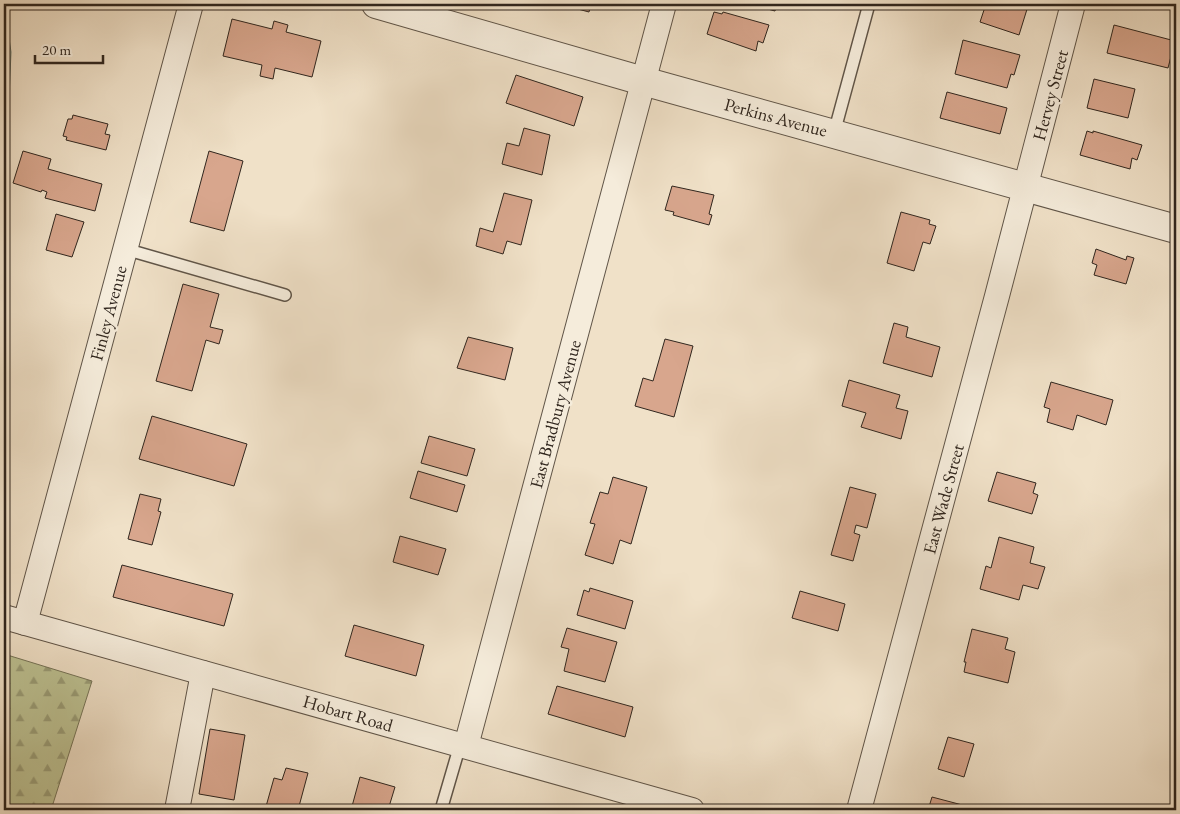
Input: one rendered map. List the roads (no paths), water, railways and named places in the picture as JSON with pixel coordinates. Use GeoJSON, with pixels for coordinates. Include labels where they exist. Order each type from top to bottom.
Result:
{"type":"FeatureCollection","features":[{"type":"Feature","properties":{"kind":"street","name":"Finley Avenue"},"geometry":{"type":"LineString","coordinates":[[14,620],[125,249],[191,4]]}},
{"type":"Feature","properties":{"kind":"street","name":"Perkins Avenue"},"geometry":{"type":"LineString","coordinates":[[376,4],[643,81],[1176,229]]}},
{"type":"Feature","properties":{"kind":"street","name":"East Bradbury Avenue"},"geometry":{"type":"LineString","coordinates":[[463,746],[664,4]]}},
{"type":"Feature","properties":{"kind":"street","name":"Hervey Street"},"geometry":{"type":"LineString","coordinates":[[1026,187],[1073,4]]}},
{"type":"Feature","properties":{"kind":"street","name":"East Wade Street"},"geometry":{"type":"LineString","coordinates":[[859,810],[1026,187]]}},
{"type":"Feature","properties":{"kind":"street","name":"Hobart Road"},"geometry":{"type":"LineString","coordinates":[[14,620],[692,810]]}},
{"type":"Feature","properties":{"kind":"street"},"geometry":{"type":"LineString","coordinates":[[177,810],[203,673]]}},
{"type":"Feature","properties":{"kind":"lane"},"geometry":{"type":"LineString","coordinates":[[834,133],[869,4]]}},
{"type":"Feature","properties":{"kind":"lane"},"geometry":{"type":"LineString","coordinates":[[125,249],[285,295]]}},
{"type":"Feature","properties":{"kind":"lane"},"geometry":{"type":"LineString","coordinates":[[441,810],[463,746]]}},
{"type":"Feature","properties":{"kind":"water"},"geometry":{"type":"Polygon","coordinates":[[[4,4],[11,52],[4,145],[4,4]]]}}]}
